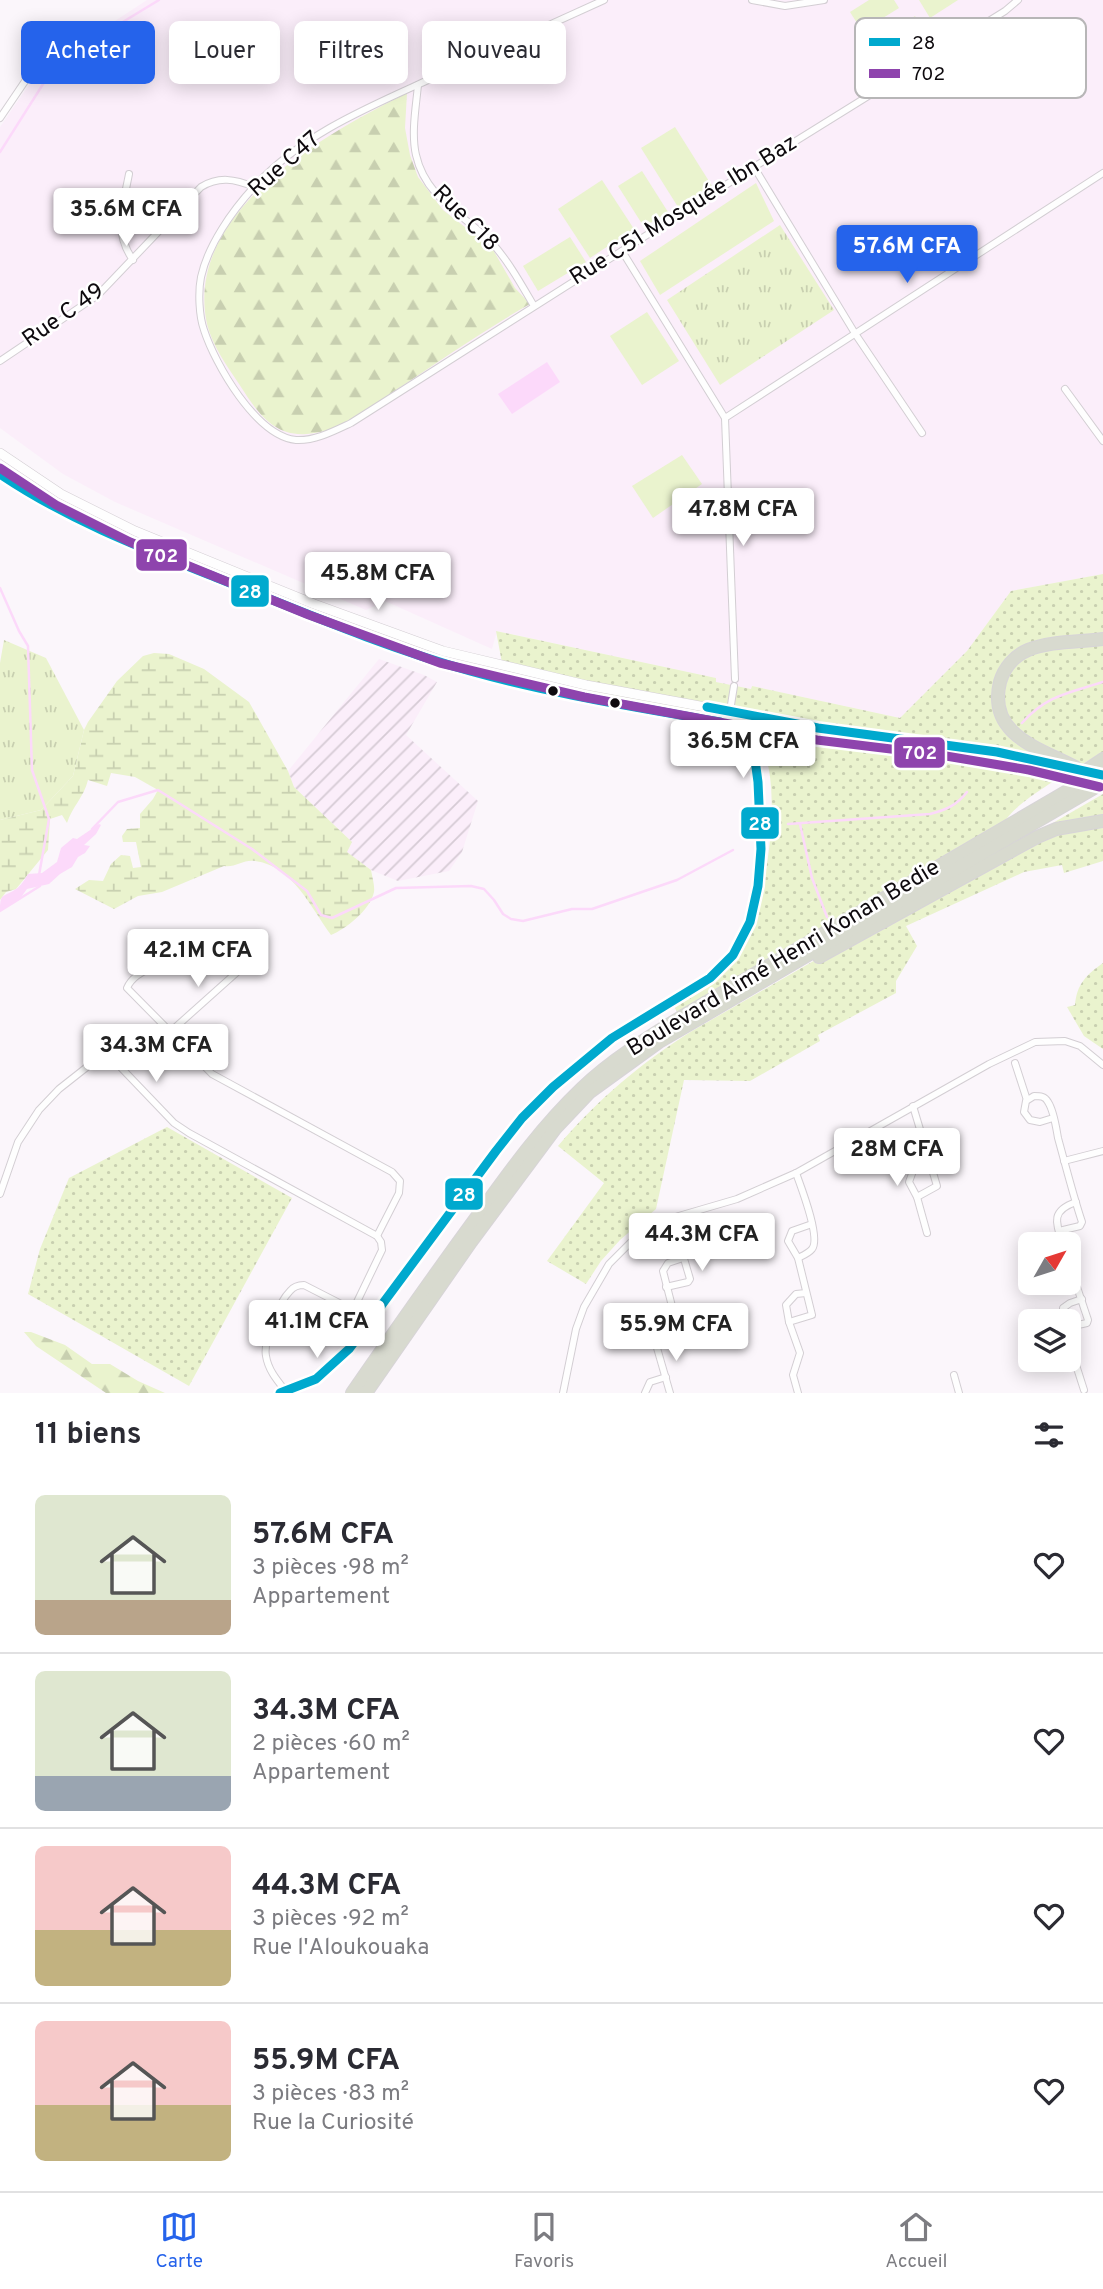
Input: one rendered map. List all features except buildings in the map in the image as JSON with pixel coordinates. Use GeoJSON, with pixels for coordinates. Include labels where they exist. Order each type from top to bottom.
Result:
{"type":"FeatureCollection","features":[{"type":"Feature","properties":{"kind":"highway"},"geometry":{"type":"LineString","coordinates":[[1070,771],[1010,729],[1000,709],[1000,683],[1010,662],[1029,649],[1103,639]]}},
{"type":"Feature","properties":{"kind":"highway"},"geometry":{"type":"LineString","coordinates":[[1004,826],[1015,814],[1103,759]]}},
{"type":"Feature","properties":{"kind":"highway","name":"Boulevard Aimé Henri Konan Bedie"},"geometry":{"type":"LineString","coordinates":[[352,1393],[522,1155],[547,1122],[584,1086],[654,1034],[1004,826],[1103,772]]}},
{"type":"Feature","properties":{"kind":"highway","name":"Boulevard Aimé Henri Konan Bedie"},"geometry":{"type":"LineString","coordinates":[[366,1393],[434,1293],[555,1129],[590,1093],[659,1042],[1103,785]]}},
{"type":"Feature","properties":{"kind":"highway"},"geometry":{"type":"LineString","coordinates":[[749,990],[844,945],[1037,837],[1056,829],[1103,821]]}},
{"type":"Feature","properties":{"kind":"main road"},"geometry":{"type":"LineString","coordinates":[[0,453],[36,478],[102,515],[169,546],[423,645],[546,677],[819,728],[942,743],[1070,771],[1103,785]]}},
{"type":"Feature","properties":{"kind":"main road"},"geometry":{"type":"LineString","coordinates":[[0,474],[48,504],[142,547],[351,631],[424,657],[530,685],[779,733],[1070,771],[1103,772]]}},
{"type":"Feature","properties":{"kind":"main road"},"geometry":{"type":"LineString","coordinates":[[282,1391],[301,1390],[328,1370],[349,1349],[503,1141],[531,1108],[604,1045],[719,971],[738,948],[752,916],[759,877],[761,827],[757,762],[745,740],[720,722]]}},
{"type":"Feature","properties":{"kind":"street","name":"Rue C47"},"geometry":{"type":"LineString","coordinates":[[351,423],[309,439],[294,440],[276,434],[250,410],[212,350],[203,327],[201,278],[208,257],[228,221],[254,187],[298,148],[320,133],[604,0]]}},
{"type":"Feature","properties":{"kind":"street"},"geometry":{"type":"LineString","coordinates":[[752,0],[785,6],[824,0]]}},
{"type":"Feature","properties":{"kind":"street","name":"Rue C51 Mosquée Ibn Baz"},"geometry":{"type":"LineString","coordinates":[[994,18],[1017,0]]}},
{"type":"Feature","properties":{"kind":"street"},"geometry":{"type":"LineString","coordinates":[[0,118],[23,84]]}},
{"type":"Feature","properties":{"kind":"street","name":"Rue C18"},"geometry":{"type":"LineString","coordinates":[[418,85],[414,140],[426,179],[445,203],[495,247],[534,306]]}},
{"type":"Feature","properties":{"kind":"street","name":"Rue C51 Mosquée Ibn Baz"},"geometry":{"type":"LineString","coordinates":[[351,423],[865,98]]}},
{"type":"Feature","properties":{"kind":"street"},"geometry":{"type":"LineString","coordinates":[[754,167],[856,335],[922,433]]}},
{"type":"Feature","properties":{"kind":"street"},"geometry":{"type":"LineString","coordinates":[[725,418],[1103,173]]}},
{"type":"Feature","properties":{"kind":"street"},"geometry":{"type":"LineString","coordinates":[[129,174],[121,221],[121,239],[133,260]]}},
{"type":"Feature","properties":{"kind":"street","name":"Rue C 49"},"geometry":{"type":"LineString","coordinates":[[0,361],[98,295],[201,187],[221,179],[234,179],[254,187]]}},
{"type":"Feature","properties":{"kind":"street"},"geometry":{"type":"LineString","coordinates":[[622,251],[725,418],[734,682],[730,711]]}},
{"type":"Feature","properties":{"kind":"street"},"geometry":{"type":"LineString","coordinates":[[1065,389],[1103,441]]}},
{"type":"Feature","properties":{"kind":"street"},"geometry":{"type":"LineString","coordinates":[[212,954],[146,969],[128,983],[129,992],[212,1074],[392,1172],[400,1181],[399,1193],[377,1236]]}},
{"type":"Feature","properties":{"kind":"street"},"geometry":{"type":"LineString","coordinates":[[169,1033],[245,965]]}},
{"type":"Feature","properties":{"kind":"street"},"geometry":{"type":"LineString","coordinates":[[563,1393],[576,1329],[584,1307],[609,1264],[631,1242],[672,1218],[737,1199],[796,1173],[913,1106],[1017,1049],[1035,1042],[1065,1041],[1080,1046],[1103,1065]]}},
{"type":"Feature","properties":{"kind":"street"},"geometry":{"type":"LineString","coordinates":[[0,1194],[18,1142],[38,1110],[59,1089],[106,1052],[174,1123],[377,1236],[382,1251],[356,1304],[347,1307],[304,1285],[297,1285],[287,1294],[265,1347],[270,1369],[282,1391]]}},
{"type":"Feature","properties":{"kind":"street"},"geometry":{"type":"LineString","coordinates":[[1015,1063],[1027,1100],[1024,1112],[1030,1120],[1040,1122],[1053,1118]]}},
{"type":"Feature","properties":{"kind":"street"},"geometry":{"type":"LineString","coordinates":[[1027,1100],[1034,1096],[1044,1097],[1048,1101],[1064,1161],[1076,1202],[1082,1224],[1059,1231],[1057,1214],[1062,1208],[1076,1202]]}},
{"type":"Feature","properties":{"kind":"street"},"geometry":{"type":"LineString","coordinates":[[913,1106],[937,1187],[917,1197]]}},
{"type":"Feature","properties":{"kind":"street"},"geometry":{"type":"LineString","coordinates":[[1064,1161],[1103,1151]]}},
{"type":"Feature","properties":{"kind":"street"},"geometry":{"type":"LineString","coordinates":[[927,1233],[917,1197],[909,1182],[916,1168],[929,1161]]}},
{"type":"Feature","properties":{"kind":"street"},"geometry":{"type":"LineString","coordinates":[[796,1173],[812,1224],[813,1248],[798,1258]]}},
{"type":"Feature","properties":{"kind":"street"},"geometry":{"type":"LineString","coordinates":[[666,1287],[689,1281],[672,1218]]}},
{"type":"Feature","properties":{"kind":"street"},"geometry":{"type":"LineString","coordinates":[[789,1322],[812,1315],[798,1258],[788,1241],[797,1228],[812,1224]]}},
{"type":"Feature","properties":{"kind":"street"},"geometry":{"type":"LineString","coordinates":[[675,1318],[663,1276],[664,1266],[683,1258]]}},
{"type":"Feature","properties":{"kind":"street"},"geometry":{"type":"LineString","coordinates":[[798,1393],[793,1375],[800,1353],[786,1310],[789,1300],[796,1294],[806,1293]]}},
{"type":"Feature","properties":{"kind":"street"},"geometry":{"type":"LineString","coordinates":[[1081,1295],[1087,1322],[1081,1324]]}},
{"type":"Feature","properties":{"kind":"street"},"geometry":{"type":"LineString","coordinates":[[1063,1309],[1082,1299]]}},
{"type":"Feature","properties":{"kind":"street"},"geometry":{"type":"LineString","coordinates":[[655,1341],[670,1393]]}},
{"type":"Feature","properties":{"kind":"street"},"geometry":{"type":"LineString","coordinates":[[1078,1372],[1084,1390]]}},
{"type":"Feature","properties":{"kind":"street"},"geometry":{"type":"LineString","coordinates":[[954,1375],[959,1393]]}},
{"type":"Feature","properties":{"kind":"street"},"geometry":{"type":"LineString","coordinates":[[645,1393],[650,1382],[666,1377]]}},
{"type":"Feature","properties":{"kind":"shaded area"},"geometry":{"type":"Polygon","coordinates":[[[147,0],[1103,0],[1103,574],[1011,591],[967,651],[900,718],[752,686],[751,689],[716,682],[716,678],[497,631],[492,649],[385,601],[366,610],[115,502],[63,474],[0,428],[0,127],[29,84],[155,84],[155,21],[115,21],[147,0]]]}},
{"type":"Feature","properties":{"kind":"shaded area"},"geometry":{"type":"Polygon","coordinates":[[[547,362],[560,382],[512,414],[498,394],[547,362]]]}},
{"type":"Feature","properties":{"kind":"shaded area"},"geometry":{"type":"Polygon","coordinates":[[[379,659],[437,682],[406,735],[478,801],[462,852],[449,871],[398,881],[371,870],[346,852],[352,842],[294,787],[288,771],[379,659]]]}},
{"type":"Feature","properties":{"kind":"shaded area"},"geometry":{"type":"Polygon","coordinates":[[[101,825],[96,834],[84,845],[90,846],[72,867],[49,884],[27,889],[19,900],[0,911],[2,898],[18,888],[28,874],[42,873],[57,862],[61,848],[101,825]]]}},
{"type":"Feature","properties":{"kind":"green space"},"geometry":{"type":"Polygon","coordinates":[[[869,0],[894,0],[899,8],[883,18],[855,20],[850,12],[869,0]]]}},
{"type":"Feature","properties":{"kind":"green space"},"geometry":{"type":"Polygon","coordinates":[[[919,0],[958,0],[930,18],[919,0]]]}},
{"type":"Feature","properties":{"kind":"green space"},"geometry":{"type":"Polygon","coordinates":[[[407,93],[405,128],[418,177],[443,210],[492,248],[515,288],[530,304],[343,424],[307,434],[284,431],[266,420],[252,403],[220,355],[209,332],[205,284],[217,246],[238,213],[267,182],[338,131],[407,93]]]}},
{"type":"Feature","properties":{"kind":"green space"},"geometry":{"type":"Polygon","coordinates":[[[675,127],[712,186],[678,207],[641,148],[675,127]]]}},
{"type":"Feature","properties":{"kind":"green space"},"geometry":{"type":"Polygon","coordinates":[[[642,171],[668,212],[644,227],[618,186],[642,171]]]}},
{"type":"Feature","properties":{"kind":"green space"},"geometry":{"type":"Polygon","coordinates":[[[602,180],[634,229],[590,258],[558,209],[602,180]]]}},
{"type":"Feature","properties":{"kind":"green space"},"geometry":{"type":"Polygon","coordinates":[[[756,183],[774,221],[660,295],[640,261],[756,183]]]}},
{"type":"Feature","properties":{"kind":"green space"},"geometry":{"type":"Polygon","coordinates":[[[780,225],[834,310],[720,385],[667,300],[780,225]]]}},
{"type":"Feature","properties":{"kind":"green space"},"geometry":{"type":"Polygon","coordinates":[[[570,237],[586,262],[538,291],[523,266],[570,237]]]}},
{"type":"Feature","properties":{"kind":"green space"},"geometry":{"type":"Polygon","coordinates":[[[647,312],[679,361],[642,385],[610,336],[647,312]]]}},
{"type":"Feature","properties":{"kind":"green space"},"geometry":{"type":"Polygon","coordinates":[[[682,455],[702,484],[653,518],[632,486],[682,455]]]}},
{"type":"Feature","properties":{"kind":"green space"},"geometry":{"type":"Polygon","coordinates":[[[1103,574],[1103,752],[1036,793],[1005,821],[679,1014],[674,1007],[714,982],[734,962],[746,942],[756,913],[765,878],[772,803],[769,769],[761,742],[746,725],[723,716],[643,704],[503,668],[496,631],[716,678],[716,682],[751,689],[752,686],[900,718],[967,651],[1011,591],[1103,574]]]}},
{"type":"Feature","properties":{"kind":"green space"},"geometry":{"type":"Polygon","coordinates":[[[4,640],[46,658],[84,730],[73,776],[41,810],[0,820],[0,663],[4,640]]]}},
{"type":"Feature","properties":{"kind":"green space"},"geometry":{"type":"Polygon","coordinates":[[[154,653],[169,654],[204,669],[249,702],[288,771],[294,787],[352,842],[347,852],[371,870],[374,884],[372,899],[357,918],[331,935],[290,879],[280,871],[255,861],[224,866],[162,892],[138,896],[114,909],[75,889],[89,880],[103,881],[111,864],[121,855],[130,856],[133,868],[141,867],[136,842],[123,842],[122,836],[127,829],[140,828],[140,814],[158,790],[135,777],[111,773],[107,786],[88,780],[67,823],[62,815],[50,819],[48,850],[16,889],[6,892],[0,900],[0,820],[41,810],[73,776],[88,722],[117,681],[143,656],[154,653]]]}},
{"type":"Feature","properties":{"kind":"green space"},"geometry":{"type":"Polygon","coordinates":[[[1103,794],[1103,861],[1064,873],[1062,865],[1024,872],[906,926],[917,946],[896,981],[896,993],[818,1035],[820,1041],[750,1081],[684,1080],[656,1209],[620,1240],[601,1261],[586,1284],[547,1261],[604,1183],[558,1146],[588,1113],[621,1083],[692,1031],[1103,794]]]}},
{"type":"Feature","properties":{"kind":"green space"},"geometry":{"type":"Polygon","coordinates":[[[1103,963],[1103,1049],[1084,1036],[1067,1007],[1075,1005],[1083,981],[1103,963]]]}},
{"type":"Feature","properties":{"kind":"green space"},"geometry":{"type":"Polygon","coordinates":[[[167,1127],[292,1198],[189,1386],[28,1294],[40,1249],[69,1178],[167,1127]]]}},
{"type":"Feature","properties":{"kind":"green space"},"geometry":{"type":"Polygon","coordinates":[[[24,1332],[31,1332],[65,1345],[92,1364],[110,1364],[165,1393],[106,1393],[36,1346],[24,1332]]]}},
{"type":"Feature","properties":{"kind":"waterway"},"geometry":{"type":"LineString","coordinates":[[0,152],[57,62],[159,0]]}},
{"type":"Feature","properties":{"kind":"waterway"},"geometry":{"type":"LineString","coordinates":[[0,588],[28,646],[32,770],[49,819],[39,875]]}},
{"type":"Feature","properties":{"kind":"waterway"},"geometry":{"type":"LineString","coordinates":[[1022,723],[1040,706],[1069,692],[1103,682]]}},
{"type":"Feature","properties":{"kind":"waterway"},"geometry":{"type":"LineString","coordinates":[[92,829],[118,802],[158,790],[252,849],[307,891],[321,915],[332,918],[396,888],[471,886],[484,889],[503,914],[523,921],[572,909],[592,909],[677,880],[733,850]]}},
{"type":"Feature","properties":{"kind":"waterway"},"geometry":{"type":"LineString","coordinates":[[788,824],[930,814],[951,806],[967,792]]}},
{"type":"Feature","properties":{"kind":"waterway"},"geometry":{"type":"LineString","coordinates":[[800,824],[812,878],[827,917]]}},
{"type":"Feature","properties":{"kind":"waterway"},"geometry":{"type":"LineString","coordinates":[[0,911],[40,886]]}},
{"type":"Feature","properties":{"kind":"transit line","name":"702"},"geometry":{"type":"LineString","coordinates":[[0,468],[56,505],[130,542],[309,615],[440,663],[584,697],[817,740],[940,755],[1029,770],[1100,787]]}},
{"type":"Feature","properties":{"kind":"transit line","name":"28"},"geometry":{"type":"LineString","coordinates":[[0,474],[52,506],[135,545],[406,651],[532,687],[720,722],[734,732],[755,760],[761,849],[758,886],[750,922],[733,955],[710,978],[612,1038],[553,1087],[522,1118],[496,1151],[349,1349],[316,1379],[280,1393]]}},
{"type":"Feature","properties":{"kind":"transit line","name":"28"},"geometry":{"type":"LineString","coordinates":[[707,707],[818,728],[997,752],[1103,775]]}}]}
